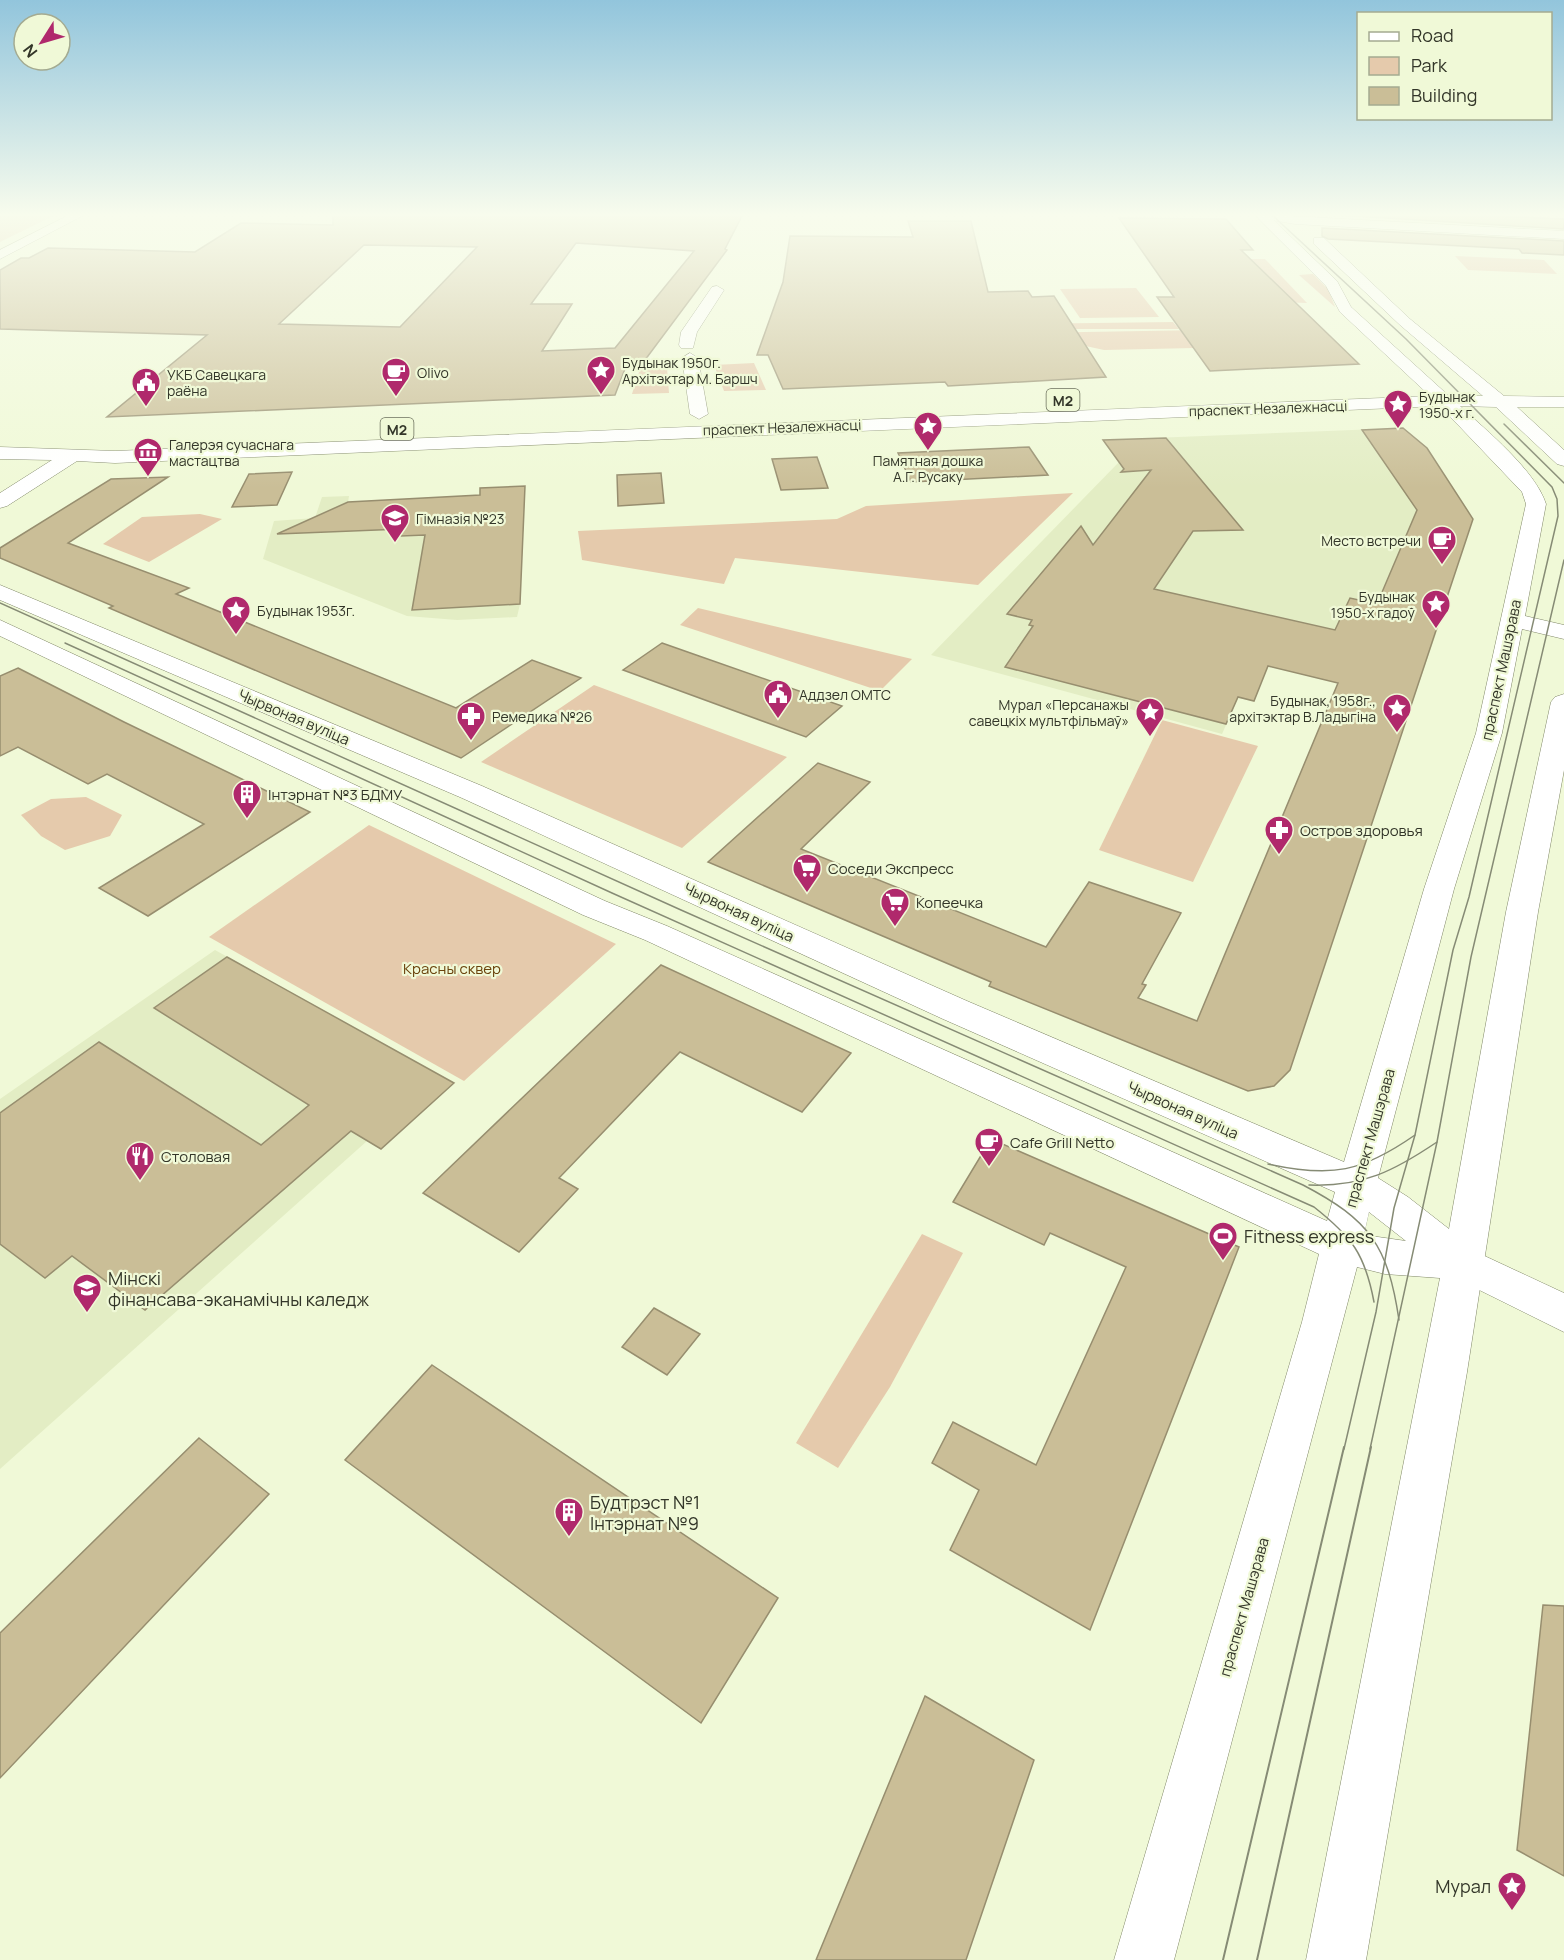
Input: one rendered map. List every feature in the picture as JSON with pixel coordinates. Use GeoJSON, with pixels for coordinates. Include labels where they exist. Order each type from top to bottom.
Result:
{"type":"FeatureCollection","features":[{"type":"Feature","properties":{"kind":"main road","name":"праспект Незалежнасці"},"geometry":{"type":"LineString","coordinates":[[707,305],[689,332],[688,351],[693,415],[722,413]]}},
{"type":"Feature","properties":{"kind":"main road","name":"праспект Машэрава"},"geometry":{"type":"LineString","coordinates":[[1144,1960],[1320,1333],[1341,1246],[1439,889],[1489,733],[1536,504],[1532,491],[1344,305]]}},
{"type":"Feature","properties":{"kind":"main road"},"geometry":{"type":"LineString","coordinates":[[1387,305],[1499,400],[1564,460]]}},
{"type":"Feature","properties":{"kind":"main road","name":"праспект Незалежнасці"},"geometry":{"type":"LineString","coordinates":[[0,453],[116,457],[1436,394],[1482,387],[1564,388]]}},
{"type":"Feature","properties":{"kind":"main road","name":"праспект Незалежнасці"},"geometry":{"type":"LineString","coordinates":[[990,403],[1436,394],[1499,400],[1564,402]]}},
{"type":"Feature","properties":{"kind":"main road","name":"М2"},"geometry":{"type":"LineString","coordinates":[[0,438],[95,441],[663,416]]}},
{"type":"Feature","properties":{"kind":"main road"},"geometry":{"type":"LineString","coordinates":[[0,502],[95,441]]}},
{"type":"Feature","properties":{"kind":"main road","name":"Чырвоная вуліца"},"geometry":{"type":"LineString","coordinates":[[0,592],[483,796],[966,1015],[1358,1185],[1394,1208],[1461,1262],[1564,1313]]}},
{"type":"Feature","properties":{"kind":"main road"},"geometry":{"type":"LineString","coordinates":[[1512,620],[1564,632]]}},
{"type":"Feature","properties":{"kind":"main road","name":"Чырвоная вуліца"},"geometry":{"type":"LineString","coordinates":[[0,627],[594,908],[656,933],[1341,1246],[1385,1257],[1461,1262]]}},
{"type":"Feature","properties":{"kind":"main road"},"geometry":{"type":"LineString","coordinates":[[1336,1960],[1445,1372],[1461,1262],[1522,912],[1564,702]]}},
{"type":"Feature","properties":{"kind":"shaded area"},"geometry":{"type":"Polygon","coordinates":[[[1403,428],[1426,447],[1458,497],[1450,496],[1454,526],[1470,529],[1443,608],[1381,595],[1377,603],[1380,612],[1439,625],[1413,701],[1234,658],[1254,701],[1238,698],[1222,734],[931,655],[1119,462],[1103,440],[1403,428]]]}},
{"type":"Feature","properties":{"kind":"shaded area","name":"Гімназія №23"},"geometry":{"type":"Polygon","coordinates":[[[525,486],[520,604],[517,617],[457,620],[407,616],[263,559],[274,521],[315,518],[322,497],[349,496],[348,502],[479,495],[480,488],[525,486]]]}},
{"type":"Feature","properties":{"kind":"shaded area","name":"Мінскі фінансава-эканамічны каледж"},"geometry":{"type":"Polygon","coordinates":[[[215,950],[454,1083],[381,1149],[367,1141],[0,1469],[0,1099],[215,950]]]}},
{"type":"Feature","properties":{"kind":"green space"},"geometry":{"type":"Polygon","coordinates":[[[1071,305],[1150,305],[1159,317],[1080,318],[1071,305]]]}},
{"type":"Feature","properties":{"kind":"green space"},"geometry":{"type":"Polygon","coordinates":[[[1173,322],[1179,329],[1015,329],[1013,324],[1173,322]]]}},
{"type":"Feature","properties":{"kind":"green space"},"geometry":{"type":"Polygon","coordinates":[[[1262,329],[1283,346],[1104,350],[1026,333],[1262,329]]]}},
{"type":"Feature","properties":{"kind":"green space"},"geometry":{"type":"Polygon","coordinates":[[[754,363],[766,390],[724,391],[714,365],[754,363]]]}},
{"type":"Feature","properties":{"kind":"green space"},"geometry":{"type":"Polygon","coordinates":[[[667,368],[669,393],[632,394],[640,369],[667,368]]]}},
{"type":"Feature","properties":{"kind":"green space"},"geometry":{"type":"Polygon","coordinates":[[[1073,493],[978,585],[735,558],[724,584],[582,560],[578,531],[837,519],[866,506],[1073,493]]]}},
{"type":"Feature","properties":{"kind":"green space"},"geometry":{"type":"Polygon","coordinates":[[[200,514],[222,519],[149,562],[103,544],[142,517],[200,514]]]}},
{"type":"Feature","properties":{"kind":"green space"},"geometry":{"type":"Polygon","coordinates":[[[698,608],[912,659],[880,691],[680,625],[698,608]]]}},
{"type":"Feature","properties":{"kind":"green space"},"geometry":{"type":"Polygon","coordinates":[[[594,685],[787,757],[682,848],[481,762],[594,685]]]}},
{"type":"Feature","properties":{"kind":"green space"},"geometry":{"type":"Polygon","coordinates":[[[1162,720],[1258,746],[1193,882],[1099,850],[1162,720]]]}},
{"type":"Feature","properties":{"kind":"green space"},"geometry":{"type":"Polygon","coordinates":[[[86,797],[122,815],[110,836],[65,850],[41,836],[21,815],[51,799],[86,797]]]}},
{"type":"Feature","properties":{"kind":"green space","name":"Красны сквер"},"geometry":{"type":"Polygon","coordinates":[[[369,825],[616,944],[464,1081],[209,937],[369,825]]]}},
{"type":"Feature","properties":{"kind":"green space"},"geometry":{"type":"Polygon","coordinates":[[[922,1234],[963,1253],[890,1387],[838,1468],[796,1443],[922,1234]]]}},
{"type":"Feature","properties":{"kind":"building"},"geometry":{"type":"Polygon","coordinates":[[[0,305],[299,305],[279,324],[400,327],[421,305],[571,305],[542,351],[615,348],[650,305],[686,305],[645,360],[628,361],[615,395],[107,417],[207,335],[0,329],[0,305]]]}},
{"type":"Feature","properties":{"kind":"building"},"geometry":{"type":"Polygon","coordinates":[[[775,305],[1060,305],[1106,377],[948,386],[945,382],[783,389],[768,355],[757,355],[775,305]]]}},
{"type":"Feature","properties":{"kind":"building"},"geometry":{"type":"Polygon","coordinates":[[[1163,305],[1298,305],[1359,364],[1210,371],[1163,305]]]}},
{"type":"Feature","properties":{"kind":"building"},"geometry":{"type":"Polygon","coordinates":[[[1403,428],[1427,448],[1473,519],[1290,1070],[1274,1086],[1248,1091],[989,986],[991,982],[708,862],[818,763],[870,782],[801,849],[1046,947],[1089,882],[1181,913],[1142,984],[1146,985],[1138,998],[1197,1021],[1338,683],[1268,666],[1254,701],[1238,697],[1226,724],[1005,667],[1033,626],[1029,625],[1032,620],[1007,614],[1081,526],[1093,545],[1151,470],[1121,472],[1124,469],[1103,440],[1166,438],[1243,530],[1193,531],[1154,589],[1335,630],[1350,598],[1377,604],[1417,510],[1362,430],[1403,428]]]}},
{"type":"Feature","properties":{"kind":"building"},"geometry":{"type":"Polygon","coordinates":[[[1029,447],[1048,475],[911,482],[898,453],[1029,447]]]}},
{"type":"Feature","properties":{"kind":"building"},"geometry":{"type":"Polygon","coordinates":[[[817,457],[828,488],[781,490],[772,459],[817,457]]]}},
{"type":"Feature","properties":{"kind":"building"},"geometry":{"type":"Polygon","coordinates":[[[292,472],[277,505],[232,507],[249,474],[292,472]]]}},
{"type":"Feature","properties":{"kind":"building"},"geometry":{"type":"Polygon","coordinates":[[[661,473],[664,503],[618,506],[617,475],[661,473]]]}},
{"type":"Feature","properties":{"kind":"building"},"geometry":{"type":"Polygon","coordinates":[[[168,477],[68,543],[189,588],[176,594],[456,708],[532,660],[581,678],[461,758],[109,608],[113,606],[0,558],[0,548],[111,479],[168,477]]]}},
{"type":"Feature","properties":{"kind":"building"},"geometry":{"type":"Polygon","coordinates":[[[525,486],[520,604],[412,610],[425,535],[401,536],[402,529],[277,534],[348,502],[480,495],[480,488],[525,486]]]}},
{"type":"Feature","properties":{"kind":"building"},"geometry":{"type":"Polygon","coordinates":[[[662,643],[842,706],[806,737],[623,670],[662,643]]]}},
{"type":"Feature","properties":{"kind":"building","name":"Інтэрнат №3 БДМУ"},"geometry":{"type":"Polygon","coordinates":[[[18,668],[310,812],[148,916],[99,888],[204,824],[107,774],[88,784],[18,747],[0,756],[0,676],[18,668]]]}},
{"type":"Feature","properties":{"kind":"building","name":"Мінскі фінансава-эканамічны каледж"},"geometry":{"type":"Polygon","coordinates":[[[227,957],[454,1083],[381,1149],[351,1131],[145,1310],[72,1256],[45,1278],[0,1244],[0,1113],[99,1042],[261,1145],[309,1105],[154,1008],[227,957]]]}},
{"type":"Feature","properties":{"kind":"building"},"geometry":{"type":"Polygon","coordinates":[[[661,965],[851,1053],[802,1112],[680,1052],[559,1178],[578,1189],[519,1252],[423,1193],[661,965]]]}},
{"type":"Feature","properties":{"kind":"building"},"geometry":{"type":"Polygon","coordinates":[[[991,1139],[1239,1247],[1090,1630],[950,1550],[979,1490],[932,1463],[953,1422],[1036,1465],[1126,1267],[1050,1233],[1044,1245],[953,1202],[991,1139]]]}},
{"type":"Feature","properties":{"kind":"building"},"geometry":{"type":"Polygon","coordinates":[[[654,1308],[700,1334],[667,1375],[622,1347],[654,1308]]]}},
{"type":"Feature","properties":{"kind":"building","name":"Будтрэст №1 Інтэрнат №9"},"geometry":{"type":"Polygon","coordinates":[[[432,1365],[778,1598],[701,1723],[345,1460],[432,1365]]]}},
{"type":"Feature","properties":{"kind":"building"},"geometry":{"type":"Polygon","coordinates":[[[199,1438],[269,1494],[0,1778],[0,1633],[199,1438]]]}},
{"type":"Feature","properties":{"kind":"building"},"geometry":{"type":"Polygon","coordinates":[[[1543,1605],[1564,1606],[1564,1876],[1517,1850],[1543,1605]]]}},
{"type":"Feature","properties":{"kind":"building"},"geometry":{"type":"Polygon","coordinates":[[[925,1696],[1034,1760],[966,1960],[816,1960],[925,1696]]]}},
{"type":"Feature","properties":{"kind":"tram line"},"geometry":{"type":"LineString","coordinates":[[1370,305],[1406,339],[1552,487],[1557,499],[1558,516],[1469,897],[1453,950],[1415,1135]]}},
{"type":"Feature","properties":{"kind":"tram line"},"geometry":{"type":"LineString","coordinates":[[1504,424],[1564,483]]}},
{"type":"Feature","properties":{"kind":"tram line"},"geometry":{"type":"LineString","coordinates":[[1437,1142],[1471,957],[1564,560]]}},
{"type":"Feature","properties":{"kind":"tram line"},"geometry":{"type":"LineString","coordinates":[[0,603],[681,910],[1303,1185],[1345,1210],[1360,1224],[1372,1238],[1385,1262]]}},
{"type":"Feature","properties":{"kind":"tram line"},"geometry":{"type":"LineString","coordinates":[[65,643],[612,893],[1314,1207],[1338,1228],[1355,1248],[1366,1271],[1374,1302]]}},
{"type":"Feature","properties":{"kind":"tram line"},"geometry":{"type":"LineString","coordinates":[[1268,1164],[1311,1171],[1346,1169],[1379,1157],[1415,1135]]}},
{"type":"Feature","properties":{"kind":"tram line"},"geometry":{"type":"LineString","coordinates":[[1408,1160],[1415,1135]]}},
{"type":"Feature","properties":{"kind":"tram line"},"geometry":{"type":"LineString","coordinates":[[1399,1318],[1437,1142]]}},
{"type":"Feature","properties":{"kind":"tram line"},"geometry":{"type":"LineString","coordinates":[[1408,1160],[1437,1142]]}},
{"type":"Feature","properties":{"kind":"tram line"},"geometry":{"type":"LineString","coordinates":[[1309,1185],[1362,1180],[1392,1169],[1408,1160]]}},
{"type":"Feature","properties":{"kind":"tram line"},"geometry":{"type":"LineString","coordinates":[[1385,1262],[1394,1208],[1408,1160]]}},
{"type":"Feature","properties":{"kind":"tram line"},"geometry":{"type":"LineString","coordinates":[[1344,1449],[1376,1312],[1385,1262]]}},
{"type":"Feature","properties":{"kind":"tram line"},"geometry":{"type":"LineString","coordinates":[[1385,1262],[1399,1318]]}},
{"type":"Feature","properties":{"kind":"tram line"},"geometry":{"type":"LineString","coordinates":[[1370,1449],[1399,1318]]}},
{"type":"Feature","properties":{"kind":"tram line"},"geometry":{"type":"LineString","coordinates":[[1223,1960],[1344,1447]]}},
{"type":"Feature","properties":{"kind":"tram line"},"geometry":{"type":"LineString","coordinates":[[1257,1960],[1371,1447]]}},
{"type":"Feature","properties":{"kind":"place","name":"Будынак 1950г. Архітэктар М. Баршч"},"geometry":{"type":"Point","coordinates":[601,396]}},
{"type":"Feature","properties":{"kind":"place","name":"Olivo"},"geometry":{"type":"Point","coordinates":[396,398]}},
{"type":"Feature","properties":{"kind":"place","name":"УКБ Савецкага раёна"},"geometry":{"type":"Point","coordinates":[146,408]}},
{"type":"Feature","properties":{"kind":"place","name":"Будынак 1950-х г."},"geometry":{"type":"Point","coordinates":[1398,430]}},
{"type":"Feature","properties":{"kind":"place","name":"Памятная дошка А.Г. Русаку"},"geometry":{"type":"Point","coordinates":[928,452]}},
{"type":"Feature","properties":{"kind":"place","name":"Галерэя сучаснага мастацтва"},"geometry":{"type":"Point","coordinates":[148,478]}},
{"type":"Feature","properties":{"kind":"place","name":"Гімназія №23"},"geometry":{"type":"Point","coordinates":[395,544]}},
{"type":"Feature","properties":{"kind":"place","name":"Место встречи"},"geometry":{"type":"Point","coordinates":[1442,566]}},
{"type":"Feature","properties":{"kind":"place","name":"Будынак 1950-х гадоў"},"geometry":{"type":"Point","coordinates":[1436,630]}},
{"type":"Feature","properties":{"kind":"place","name":"Будынак 1953г."},"geometry":{"type":"Point","coordinates":[236,636]}},
{"type":"Feature","properties":{"kind":"place","name":"Аддзел ОМТС"},"geometry":{"type":"Point","coordinates":[778,720]}},
{"type":"Feature","properties":{"kind":"place","name":"Будынак, 1958г., архітэктар В.Ладыгіна"},"geometry":{"type":"Point","coordinates":[1397,734]}},
{"type":"Feature","properties":{"kind":"place","name":"Мурал «Персанажы савецкіх мультфільмаў»"},"geometry":{"type":"Point","coordinates":[1150,738]}},
{"type":"Feature","properties":{"kind":"place","name":"Ремедика №26"},"geometry":{"type":"Point","coordinates":[471,742]}},
{"type":"Feature","properties":{"kind":"place","name":"Інтэрнат №3 БДМУ"},"geometry":{"type":"Point","coordinates":[247,820]}},
{"type":"Feature","properties":{"kind":"place","name":"Остров здоровья"},"geometry":{"type":"Point","coordinates":[1279,856]}},
{"type":"Feature","properties":{"kind":"place","name":"Соседи Экспресс"},"geometry":{"type":"Point","coordinates":[807,894]}},
{"type":"Feature","properties":{"kind":"place","name":"Копеечка"},"geometry":{"type":"Point","coordinates":[895,928]}},
{"type":"Feature","properties":{"kind":"place","name":"Cafe Grill Netto"},"geometry":{"type":"Point","coordinates":[989,1168]}},
{"type":"Feature","properties":{"kind":"place","name":"Столовая"},"geometry":{"type":"Point","coordinates":[140,1182]}},
{"type":"Feature","properties":{"kind":"place","name":"Fitness express"},"geometry":{"type":"Point","coordinates":[1223,1262]}},
{"type":"Feature","properties":{"kind":"place","name":"Мінскі фінансава-эканамічны каледж"},"geometry":{"type":"Point","coordinates":[87,1314]}},
{"type":"Feature","properties":{"kind":"place","name":"Будтрэст №1 Інтэрнат №9"},"geometry":{"type":"Point","coordinates":[569,1538]}},
{"type":"Feature","properties":{"kind":"place","name":"Мурал"},"geometry":{"type":"Point","coordinates":[1512,1912]}}]}
